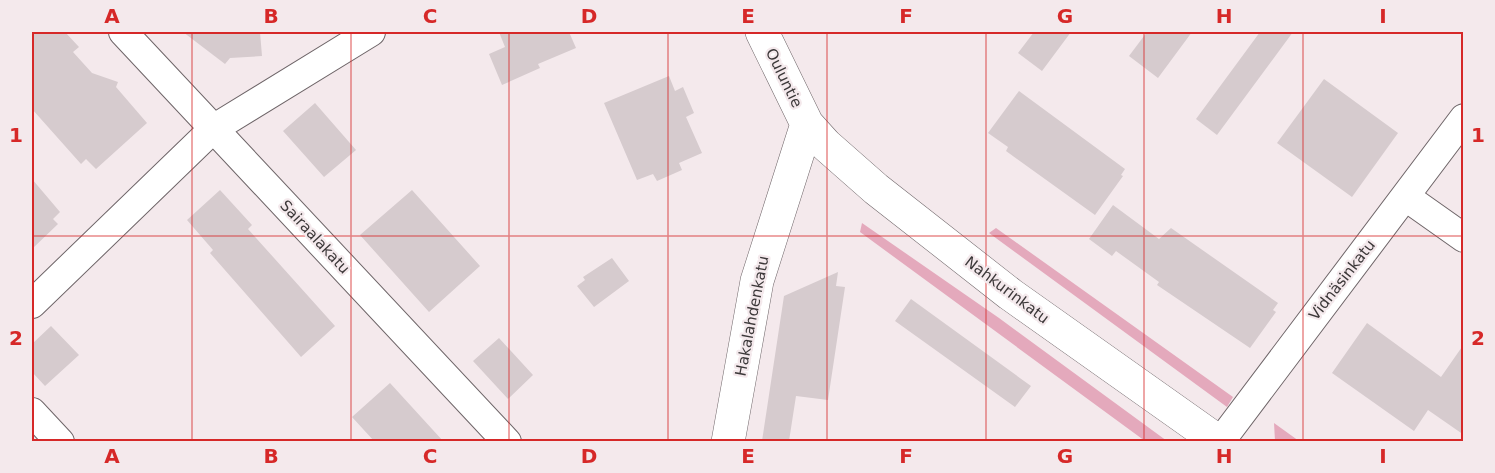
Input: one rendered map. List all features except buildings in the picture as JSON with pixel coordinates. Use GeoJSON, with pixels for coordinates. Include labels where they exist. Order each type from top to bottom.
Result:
{"type":"FeatureCollection","features":[{"type":"Feature","properties":{"kind":"main road","name":"Ouluntie"},"geometry":{"type":"LineString","coordinates":[[772,36],[807,124]]}},
{"type":"Feature","properties":{"kind":"main road","name":"Hakalahdenkatu"},"geometry":{"type":"LineString","coordinates":[[728,441],[759,273],[807,124]]}},
{"type":"Feature","properties":{"kind":"main road","name":"Nahkurinkatu"},"geometry":{"type":"LineString","coordinates":[[807,124],[826,145],[876,189],[1010,294],[1220,441]]}},
{"type":"Feature","properties":{"kind":"street","name":"Sairaalakatu"},"geometry":{"type":"LineString","coordinates":[[123,32],[507,441]]}},
{"type":"Feature","properties":{"kind":"street"},"geometry":{"type":"LineString","coordinates":[[32,304],[213,129],[371,32]]}},
{"type":"Feature","properties":{"kind":"street","name":"Vidnäsinkatu"},"geometry":{"type":"LineString","coordinates":[[1220,441],[1464,118]]}},
{"type":"Feature","properties":{"kind":"street"},"geometry":{"type":"LineString","coordinates":[[1406,197],[1464,238]]}},
{"type":"Feature","properties":{"kind":"street"},"geometry":{"type":"LineString","coordinates":[[32,412],[60,441]]}},
{"type":"Feature","properties":{"kind":"shaded area"},"geometry":{"type":"Polygon","coordinates":[[[862,223],[999,318],[1167,441],[1145,441],[860,232],[862,223]]]}},
{"type":"Feature","properties":{"kind":"shaded area"},"geometry":{"type":"Polygon","coordinates":[[[996,228],[1233,397],[1227,407],[989,233],[996,228]]]}},
{"type":"Feature","properties":{"kind":"shaded area"},"geometry":{"type":"Polygon","coordinates":[[[1274,423],[1299,441],[1275,441],[1274,423]]]}}]}
